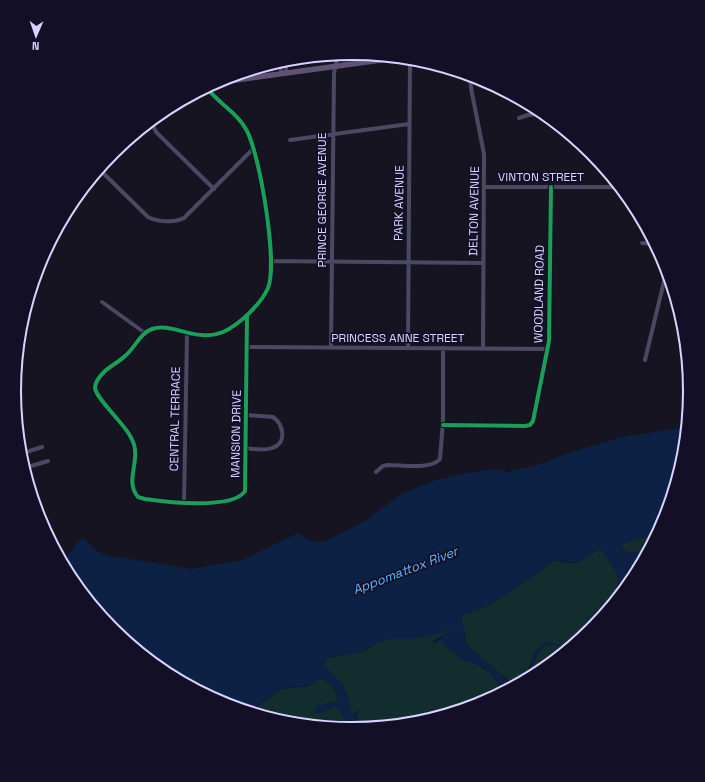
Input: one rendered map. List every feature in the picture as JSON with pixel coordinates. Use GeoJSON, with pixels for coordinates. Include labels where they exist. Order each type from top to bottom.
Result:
{"type":"FeatureCollection","features":[{"type":"Feature","properties":{"kind":"main road"},"geometry":{"type":"LineString","coordinates":[[246,77],[378,60]]}},
{"type":"Feature","properties":{"kind":"street","name":"PRINCE GEORGE AVENUE"},"geometry":{"type":"LineString","coordinates":[[331,348],[333,134],[335,67],[338,60]]}},
{"type":"Feature","properties":{"kind":"street","name":"PARK AVENUE"},"geometry":{"type":"LineString","coordinates":[[408,348],[410,65]]}},
{"type":"Feature","properties":{"kind":"street"},"geometry":{"type":"LineString","coordinates":[[282,67],[283,73]]}},
{"type":"Feature","properties":{"kind":"street"},"geometry":{"type":"LineString","coordinates":[[283,73],[284,67]]}},
{"type":"Feature","properties":{"kind":"street","name":"DELTON AVENUE"},"geometry":{"type":"LineString","coordinates":[[471,82],[483,143],[483,348]]}},
{"type":"Feature","properties":{"kind":"street"},"geometry":{"type":"LineString","coordinates":[[102,302],[145,333],[158,327],[186,334],[203,335],[219,333],[239,323],[268,289],[271,277],[266,207],[253,148],[243,124],[211,92]]}},
{"type":"Feature","properties":{"kind":"street"},"geometry":{"type":"LineString","coordinates":[[519,118],[535,114]]}},
{"type":"Feature","properties":{"kind":"street"},"geometry":{"type":"LineString","coordinates":[[290,140],[409,124]]}},
{"type":"Feature","properties":{"kind":"street"},"geometry":{"type":"LineString","coordinates":[[153,126],[156,132],[214,189]]}},
{"type":"Feature","properties":{"kind":"street"},"geometry":{"type":"LineString","coordinates":[[103,173],[146,216],[157,220],[178,220],[184,218],[253,148]]}},
{"type":"Feature","properties":{"kind":"street","name":"VINTON STREET"},"geometry":{"type":"LineString","coordinates":[[484,187],[613,187]]}},
{"type":"Feature","properties":{"kind":"street","name":"WOODLAND ROAD"},"geometry":{"type":"LineString","coordinates":[[442,425],[525,426],[532,423],[548,349],[551,187]]}},
{"type":"Feature","properties":{"kind":"street"},"geometry":{"type":"LineString","coordinates":[[642,243],[650,244]]}},
{"type":"Feature","properties":{"kind":"street"},"geometry":{"type":"LineString","coordinates":[[270,261],[483,263]]}},
{"type":"Feature","properties":{"kind":"street"},"geometry":{"type":"LineString","coordinates":[[645,360],[665,281]]}},
{"type":"Feature","properties":{"kind":"street","name":"MANSION DRIVE"},"geometry":{"type":"LineString","coordinates":[[145,333],[125,356],[104,372],[97,382],[96,391],[121,421],[134,444],[136,454],[132,487],[134,494],[145,500],[184,504],[196,504],[222,500],[243,493],[246,488],[247,315]]}},
{"type":"Feature","properties":{"kind":"street","name":"CENTRAL TERRACE"},"geometry":{"type":"LineString","coordinates":[[184,504],[186,334]]}},
{"type":"Feature","properties":{"kind":"street","name":"PRINCESS ANNE STREET"},"geometry":{"type":"LineString","coordinates":[[247,347],[548,349]]}},
{"type":"Feature","properties":{"kind":"street"},"geometry":{"type":"LineString","coordinates":[[376,472],[383,466],[388,465],[426,466],[436,463],[441,456],[443,348]]}},
{"type":"Feature","properties":{"kind":"street"},"geometry":{"type":"LineString","coordinates":[[246,415],[273,417],[279,423],[282,434],[280,442],[272,448],[246,448]]}},
{"type":"Feature","properties":{"kind":"street"},"geometry":{"type":"LineString","coordinates":[[26,452],[42,447]]}},
{"type":"Feature","properties":{"kind":"street"},"geometry":{"type":"LineString","coordinates":[[29,466],[48,461]]}},
{"type":"Feature","properties":{"kind":"green space"},"geometry":{"type":"Polygon","coordinates":[[[650,537],[642,553],[627,552],[622,549],[621,545],[639,538],[650,537]]]}},
{"type":"Feature","properties":{"kind":"green space"},"geometry":{"type":"Polygon","coordinates":[[[599,549],[603,551],[617,573],[619,588],[602,610],[561,648],[560,645],[547,642],[535,652],[527,673],[510,682],[466,645],[465,630],[461,622],[464,614],[483,608],[507,594],[554,560],[569,563],[578,562],[599,549]]]}},
{"type":"Feature","properties":{"kind":"green space"},"geometry":{"type":"Polygon","coordinates":[[[450,628],[450,631],[432,642],[443,640],[445,646],[458,656],[486,670],[499,685],[502,686],[459,705],[438,711],[396,720],[361,722],[356,717],[359,710],[353,714],[351,713],[347,695],[334,675],[324,666],[327,658],[367,650],[374,644],[388,639],[413,639],[450,628]]]}},
{"type":"Feature","properties":{"kind":"green space"},"geometry":{"type":"Polygon","coordinates":[[[544,645],[556,645],[560,649],[531,671],[537,655],[544,645]]]}},
{"type":"Feature","properties":{"kind":"green space"},"geometry":{"type":"Polygon","coordinates":[[[319,679],[331,683],[339,699],[320,705],[314,710],[317,714],[335,706],[340,709],[348,722],[309,720],[255,708],[280,689],[308,686],[319,679]]]}},
{"type":"Feature","properties":{"kind":"water","name":"Appomattox River"},"geometry":{"type":"Polygon","coordinates":[[[682,428],[678,456],[673,477],[659,518],[650,538],[639,538],[621,545],[623,551],[642,553],[630,572],[626,570],[624,580],[619,588],[617,573],[603,551],[599,549],[585,559],[579,561],[572,562],[554,560],[507,594],[483,608],[462,616],[461,622],[465,630],[466,645],[509,683],[502,686],[499,685],[496,679],[485,668],[459,658],[456,653],[445,646],[443,640],[434,644],[431,642],[435,642],[450,631],[450,628],[442,633],[413,639],[388,639],[374,644],[362,652],[327,658],[324,666],[342,683],[347,695],[351,713],[353,714],[360,711],[356,717],[361,722],[348,722],[341,713],[340,709],[335,706],[317,714],[314,713],[314,710],[320,705],[339,699],[332,685],[327,681],[318,679],[306,686],[282,689],[254,707],[226,697],[187,678],[168,667],[151,654],[118,625],[103,610],[65,557],[77,542],[84,539],[97,551],[106,555],[191,569],[243,560],[298,533],[311,542],[324,541],[366,520],[403,493],[436,480],[467,473],[497,469],[507,472],[544,463],[574,451],[623,437],[682,428]]]}},
{"type":"Feature","properties":{"kind":"water"},"geometry":{"type":"Polygon","coordinates":[[[547,642],[560,645],[561,648],[556,645],[544,645],[540,649],[533,669],[529,672],[537,649],[547,642]]]}},
{"type":"Feature","properties":{"kind":"cycle path"},"geometry":{"type":"LineString","coordinates":[[210,92],[233,113],[243,125],[252,144],[262,185],[266,210],[271,256],[271,275],[268,288],[260,301],[249,313],[229,329],[213,335],[194,334],[168,328],[152,329],[141,337],[129,353],[106,370],[98,379],[95,386],[96,392],[104,404],[126,429],[134,444],[135,456],[132,480],[138,497],[167,502],[213,503],[227,501],[238,497],[245,491],[247,315]]}},
{"type":"Feature","properties":{"kind":"cycle path"},"geometry":{"type":"LineString","coordinates":[[443,425],[525,426],[530,425],[533,421],[549,341],[551,187]]}}]}
